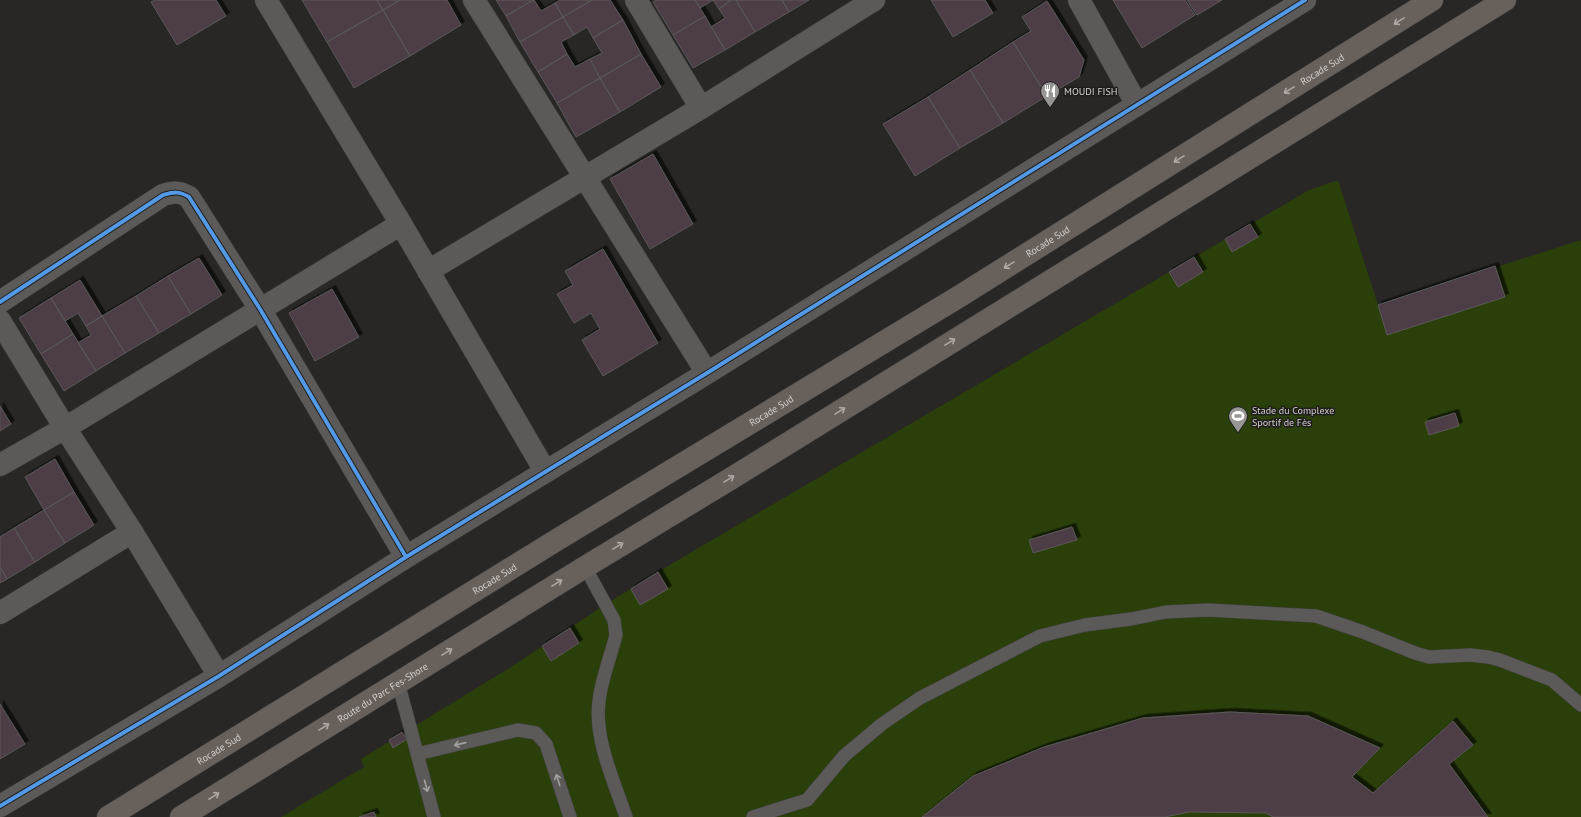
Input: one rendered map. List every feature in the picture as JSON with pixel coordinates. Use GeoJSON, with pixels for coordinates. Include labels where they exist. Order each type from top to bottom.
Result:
{"type":"FeatureCollection","features":[{"type":"Feature","properties":{"kind":"highway","name":"Rocade Sud"},"geometry":{"type":"LineString","coordinates":[[108,817],[554,542],[960,296],[1432,0]]}},
{"type":"Feature","properties":{"kind":"highway"},"geometry":{"type":"LineString","coordinates":[[585,567],[727,481],[1505,0]]}},
{"type":"Feature","properties":{"kind":"highway","name":"Route du Parc Fes-Shore"},"geometry":{"type":"LineString","coordinates":[[181,817],[585,567]]}},
{"type":"Feature","properties":{"kind":"street"},"geometry":{"type":"LineString","coordinates":[[266,0],[401,224],[545,471]]}},
{"type":"Feature","properties":{"kind":"street"},"geometry":{"type":"LineString","coordinates":[[474,0],[707,373]]}},
{"type":"Feature","properties":{"kind":"street"},"geometry":{"type":"LineString","coordinates":[[428,271],[701,108],[874,0]]}},
{"type":"Feature","properties":{"kind":"street"},"geometry":{"type":"LineString","coordinates":[[1079,0],[1137,105]]}},
{"type":"Feature","properties":{"kind":"street"},"geometry":{"type":"LineString","coordinates":[[0,806],[219,676],[406,557],[707,373],[1304,0]]}},
{"type":"Feature","properties":{"kind":"street"},"geometry":{"type":"LineString","coordinates":[[637,1],[701,108]]}},
{"type":"Feature","properties":{"kind":"street"},"geometry":{"type":"LineString","coordinates":[[0,302],[163,195],[174,192],[182,193],[189,197],[260,309],[406,557]]}},
{"type":"Feature","properties":{"kind":"street"},"geometry":{"type":"LineString","coordinates":[[0,465],[65,428],[401,224]]}},
{"type":"Feature","properties":{"kind":"street"},"geometry":{"type":"LineString","coordinates":[[0,321],[65,428],[132,532],[219,676]]}},
{"type":"Feature","properties":{"kind":"street"},"geometry":{"type":"LineString","coordinates":[[0,613],[132,532]]}},
{"type":"Feature","properties":{"kind":"lane"},"geometry":{"type":"LineString","coordinates":[[585,567],[614,620],[616,628],[616,635],[599,700],[598,717],[601,741],[626,817]]}},
{"type":"Feature","properties":{"kind":"lane"},"geometry":{"type":"LineString","coordinates":[[752,817],[807,800],[844,756],[882,724],[920,698],[1040,636],[1085,625],[1130,619],[1166,612],[1208,610],[1316,616],[1429,657],[1470,656],[1488,657],[1500,660],[1552,680],[1581,705]]}},
{"type":"Feature","properties":{"kind":"lane"},"geometry":{"type":"LineString","coordinates":[[398,682],[434,817]]}},
{"type":"Feature","properties":{"kind":"lane"},"geometry":{"type":"LineString","coordinates":[[417,754],[518,730],[536,733],[546,744],[570,817]]}},
{"type":"Feature","properties":{"kind":"green space","name":"Stade du Complexe Sportif de Fès"},"geometry":{"type":"Polygon","coordinates":[[[1338,180],[1378,305],[1581,240],[1581,817],[281,817],[364,767],[361,759],[511,667],[606,604],[678,560],[1309,190],[1338,180]]]}},
{"type":"Feature","properties":{"kind":"building"},"geometry":{"type":"Polygon","coordinates":[[[155,0],[216,0],[226,16],[177,45],[151,2],[155,0]]]}},
{"type":"Feature","properties":{"kind":"building"},"geometry":{"type":"Polygon","coordinates":[[[302,0],[377,0],[383,10],[327,42],[302,0]]]}},
{"type":"Feature","properties":{"kind":"building"},"geometry":{"type":"Polygon","coordinates":[[[377,0],[400,0],[383,10],[377,0]]]}},
{"type":"Feature","properties":{"kind":"building"},"geometry":{"type":"Polygon","coordinates":[[[400,0],[447,0],[461,25],[410,56],[383,10],[400,0]]]}},
{"type":"Feature","properties":{"kind":"building"},"geometry":{"type":"Polygon","coordinates":[[[496,0],[533,0],[506,16],[496,0]]]}},
{"type":"Feature","properties":{"kind":"building"},"geometry":{"type":"Polygon","coordinates":[[[533,0],[541,11],[555,3],[563,17],[520,42],[506,16],[533,0]]]}},
{"type":"Feature","properties":{"kind":"building"},"geometry":{"type":"Polygon","coordinates":[[[560,0],[592,0],[563,17],[555,3],[560,0]]]}},
{"type":"Feature","properties":{"kind":"building"},"geometry":{"type":"Polygon","coordinates":[[[592,0],[610,0],[623,20],[593,38],[587,27],[574,35],[563,17],[592,0]]]}},
{"type":"Feature","properties":{"kind":"building"},"geometry":{"type":"Polygon","coordinates":[[[656,0],[695,0],[705,16],[673,35],[653,2],[656,0]]]}},
{"type":"Feature","properties":{"kind":"building"},"geometry":{"type":"Polygon","coordinates":[[[695,0],[713,0],[700,8],[695,0]]]}},
{"type":"Feature","properties":{"kind":"building"},"geometry":{"type":"Polygon","coordinates":[[[713,0],[731,0],[719,9],[713,0]]]}},
{"type":"Feature","properties":{"kind":"building"},"geometry":{"type":"Polygon","coordinates":[[[731,0],[736,0],[755,32],[725,50],[711,27],[725,18],[719,9],[731,0]]]}},
{"type":"Feature","properties":{"kind":"building"},"geometry":{"type":"Polygon","coordinates":[[[736,0],[782,0],[789,12],[755,32],[736,0]]]}},
{"type":"Feature","properties":{"kind":"building"},"geometry":{"type":"Polygon","coordinates":[[[782,0],[809,0],[789,12],[782,0]]]}},
{"type":"Feature","properties":{"kind":"building"},"geometry":{"type":"Polygon","coordinates":[[[931,0],[985,0],[993,13],[953,37],[931,0]]]}},
{"type":"Feature","properties":{"kind":"building"},"geometry":{"type":"Polygon","coordinates":[[[1113,0],[1185,0],[1195,15],[1142,48],[1113,0]]]}},
{"type":"Feature","properties":{"kind":"building"},"geometry":{"type":"Polygon","coordinates":[[[1187,0],[1222,0],[1197,15],[1187,0]]]}},
{"type":"Feature","properties":{"kind":"building"},"geometry":{"type":"Polygon","coordinates":[[[1047,1],[1084,60],[1079,77],[1047,96],[1013,42],[1031,31],[1022,17],[1047,1]]]}},
{"type":"Feature","properties":{"kind":"building"},"geometry":{"type":"Polygon","coordinates":[[[383,10],[410,56],[354,88],[327,42],[383,10]]]}},
{"type":"Feature","properties":{"kind":"building"},"geometry":{"type":"Polygon","coordinates":[[[705,16],[725,50],[693,68],[673,35],[705,16]]]}},
{"type":"Feature","properties":{"kind":"building"},"geometry":{"type":"Polygon","coordinates":[[[563,17],[574,35],[561,42],[567,54],[538,72],[520,42],[563,17]]]}},
{"type":"Feature","properties":{"kind":"building"},"geometry":{"type":"Polygon","coordinates":[[[623,20],[641,54],[600,78],[590,59],[602,53],[593,38],[623,20]]]}},
{"type":"Feature","properties":{"kind":"building"},"geometry":{"type":"Polygon","coordinates":[[[1013,42],[1047,96],[1003,123],[970,70],[1013,42]]]}},
{"type":"Feature","properties":{"kind":"building"},"geometry":{"type":"Polygon","coordinates":[[[567,54],[575,67],[590,59],[600,78],[557,103],[538,72],[567,54]]]}},
{"type":"Feature","properties":{"kind":"building"},"geometry":{"type":"Polygon","coordinates":[[[641,54],[661,87],[620,112],[600,78],[641,54]]]}},
{"type":"Feature","properties":{"kind":"building"},"geometry":{"type":"Polygon","coordinates":[[[970,70],[1003,123],[960,148],[928,97],[970,70]]]}},
{"type":"Feature","properties":{"kind":"building"},"geometry":{"type":"Polygon","coordinates":[[[600,78],[620,112],[576,137],[557,103],[600,78]]]}},
{"type":"Feature","properties":{"kind":"building"},"geometry":{"type":"Polygon","coordinates":[[[928,97],[960,148],[915,176],[883,124],[928,97]]]}},
{"type":"Feature","properties":{"kind":"building"},"geometry":{"type":"Polygon","coordinates":[[[653,154],[693,224],[650,249],[610,179],[653,154]]]}},
{"type":"Feature","properties":{"kind":"building"},"geometry":{"type":"Polygon","coordinates":[[[1250,224],[1258,237],[1232,252],[1225,239],[1250,224]]]}},
{"type":"Feature","properties":{"kind":"building"},"geometry":{"type":"Polygon","coordinates":[[[603,249],[658,343],[603,376],[582,340],[600,329],[591,313],[574,323],[557,294],[573,285],[565,271],[603,249]]]}},
{"type":"Feature","properties":{"kind":"building"},"geometry":{"type":"Polygon","coordinates":[[[1194,257],[1203,272],[1178,287],[1169,272],[1194,257]]]}},
{"type":"Feature","properties":{"kind":"building"},"geometry":{"type":"Polygon","coordinates":[[[199,258],[222,295],[191,314],[168,276],[199,258]]]}},
{"type":"Feature","properties":{"kind":"building"},"geometry":{"type":"Polygon","coordinates":[[[1495,266],[1505,297],[1387,335],[1378,305],[1495,266]]]}},
{"type":"Feature","properties":{"kind":"building"},"geometry":{"type":"Polygon","coordinates":[[[168,276],[191,314],[159,333],[136,296],[168,276]]]}},
{"type":"Feature","properties":{"kind":"building"},"geometry":{"type":"Polygon","coordinates":[[[80,280],[102,316],[86,326],[78,313],[65,321],[51,298],[80,280]]]}},
{"type":"Feature","properties":{"kind":"building"},"geometry":{"type":"Polygon","coordinates":[[[332,289],[359,337],[315,361],[289,313],[332,289]]]}},
{"type":"Feature","properties":{"kind":"building"},"geometry":{"type":"Polygon","coordinates":[[[136,296],[159,333],[125,353],[102,316],[136,296]]]}},
{"type":"Feature","properties":{"kind":"building"},"geometry":{"type":"Polygon","coordinates":[[[51,298],[73,334],[41,354],[19,318],[51,298]]]}},
{"type":"Feature","properties":{"kind":"building"},"geometry":{"type":"Polygon","coordinates":[[[102,316],[125,353],[96,371],[78,343],[91,335],[86,326],[102,316]]]}},
{"type":"Feature","properties":{"kind":"building"},"geometry":{"type":"Polygon","coordinates":[[[73,334],[96,371],[64,391],[41,354],[73,334]]]}},
{"type":"Feature","properties":{"kind":"building"},"geometry":{"type":"Polygon","coordinates":[[[0,406],[11,424],[0,431],[0,406]]]}},
{"type":"Feature","properties":{"kind":"building"},"geometry":{"type":"Polygon","coordinates":[[[1455,413],[1459,426],[1429,435],[1425,422],[1455,413]]]}},
{"type":"Feature","properties":{"kind":"building"},"geometry":{"type":"Polygon","coordinates":[[[55,459],[74,492],[44,510],[25,477],[55,459]]]}},
{"type":"Feature","properties":{"kind":"building"},"geometry":{"type":"Polygon","coordinates":[[[74,492],[94,525],[65,543],[44,510],[74,492]]]}},
{"type":"Feature","properties":{"kind":"building"},"geometry":{"type":"Polygon","coordinates":[[[44,510],[65,543],[35,562],[14,528],[44,510]]]}},
{"type":"Feature","properties":{"kind":"building"},"geometry":{"type":"Polygon","coordinates":[[[1072,527],[1077,540],[1033,553],[1029,540],[1072,527]]]}},
{"type":"Feature","properties":{"kind":"building"},"geometry":{"type":"Polygon","coordinates":[[[14,528],[35,562],[7,579],[0,567],[0,537],[14,528]]]}},
{"type":"Feature","properties":{"kind":"building"},"geometry":{"type":"Polygon","coordinates":[[[0,567],[7,579],[0,583],[0,567]]]}},
{"type":"Feature","properties":{"kind":"building"},"geometry":{"type":"Polygon","coordinates":[[[658,572],[668,589],[640,605],[631,589],[658,572]]]}},
{"type":"Feature","properties":{"kind":"building"},"geometry":{"type":"Polygon","coordinates":[[[570,628],[579,643],[551,661],[542,646],[570,628]]]}},
{"type":"Feature","properties":{"kind":"building"},"geometry":{"type":"Polygon","coordinates":[[[0,704],[25,744],[0,759],[0,704]]]}},
{"type":"Feature","properties":{"kind":"building"},"geometry":{"type":"Polygon","coordinates":[[[1230,712],[1308,716],[1380,748],[1352,777],[1373,793],[1453,721],[1473,745],[1449,764],[1488,817],[1273,817],[1266,813],[1189,812],[1165,817],[922,817],[973,776],[1044,747],[1143,718],[1230,712]]]}},
{"type":"Feature","properties":{"kind":"building"},"geometry":{"type":"Polygon","coordinates":[[[402,732],[407,739],[393,748],[389,740],[402,732]]]}},
{"type":"Feature","properties":{"kind":"building"},"geometry":{"type":"Polygon","coordinates":[[[374,812],[376,817],[359,817],[374,812]]]}},
{"type":"Feature","properties":{"kind":"cycle path"},"geometry":{"type":"LineString","coordinates":[[0,806],[219,676],[406,557],[707,373],[1305,0]]}},
{"type":"Feature","properties":{"kind":"cycle path"},"geometry":{"type":"LineString","coordinates":[[0,302],[163,195],[176,193],[189,197],[260,309],[406,557]]}},
{"type":"Feature","properties":{"kind":"place","name":"MOUDI FISH"},"geometry":{"type":"Point","coordinates":[1050,108]}},
{"type":"Feature","properties":{"kind":"place","name":"Stade du Complexe Sportif de Fès"},"geometry":{"type":"Point","coordinates":[1238,433]}}]}
